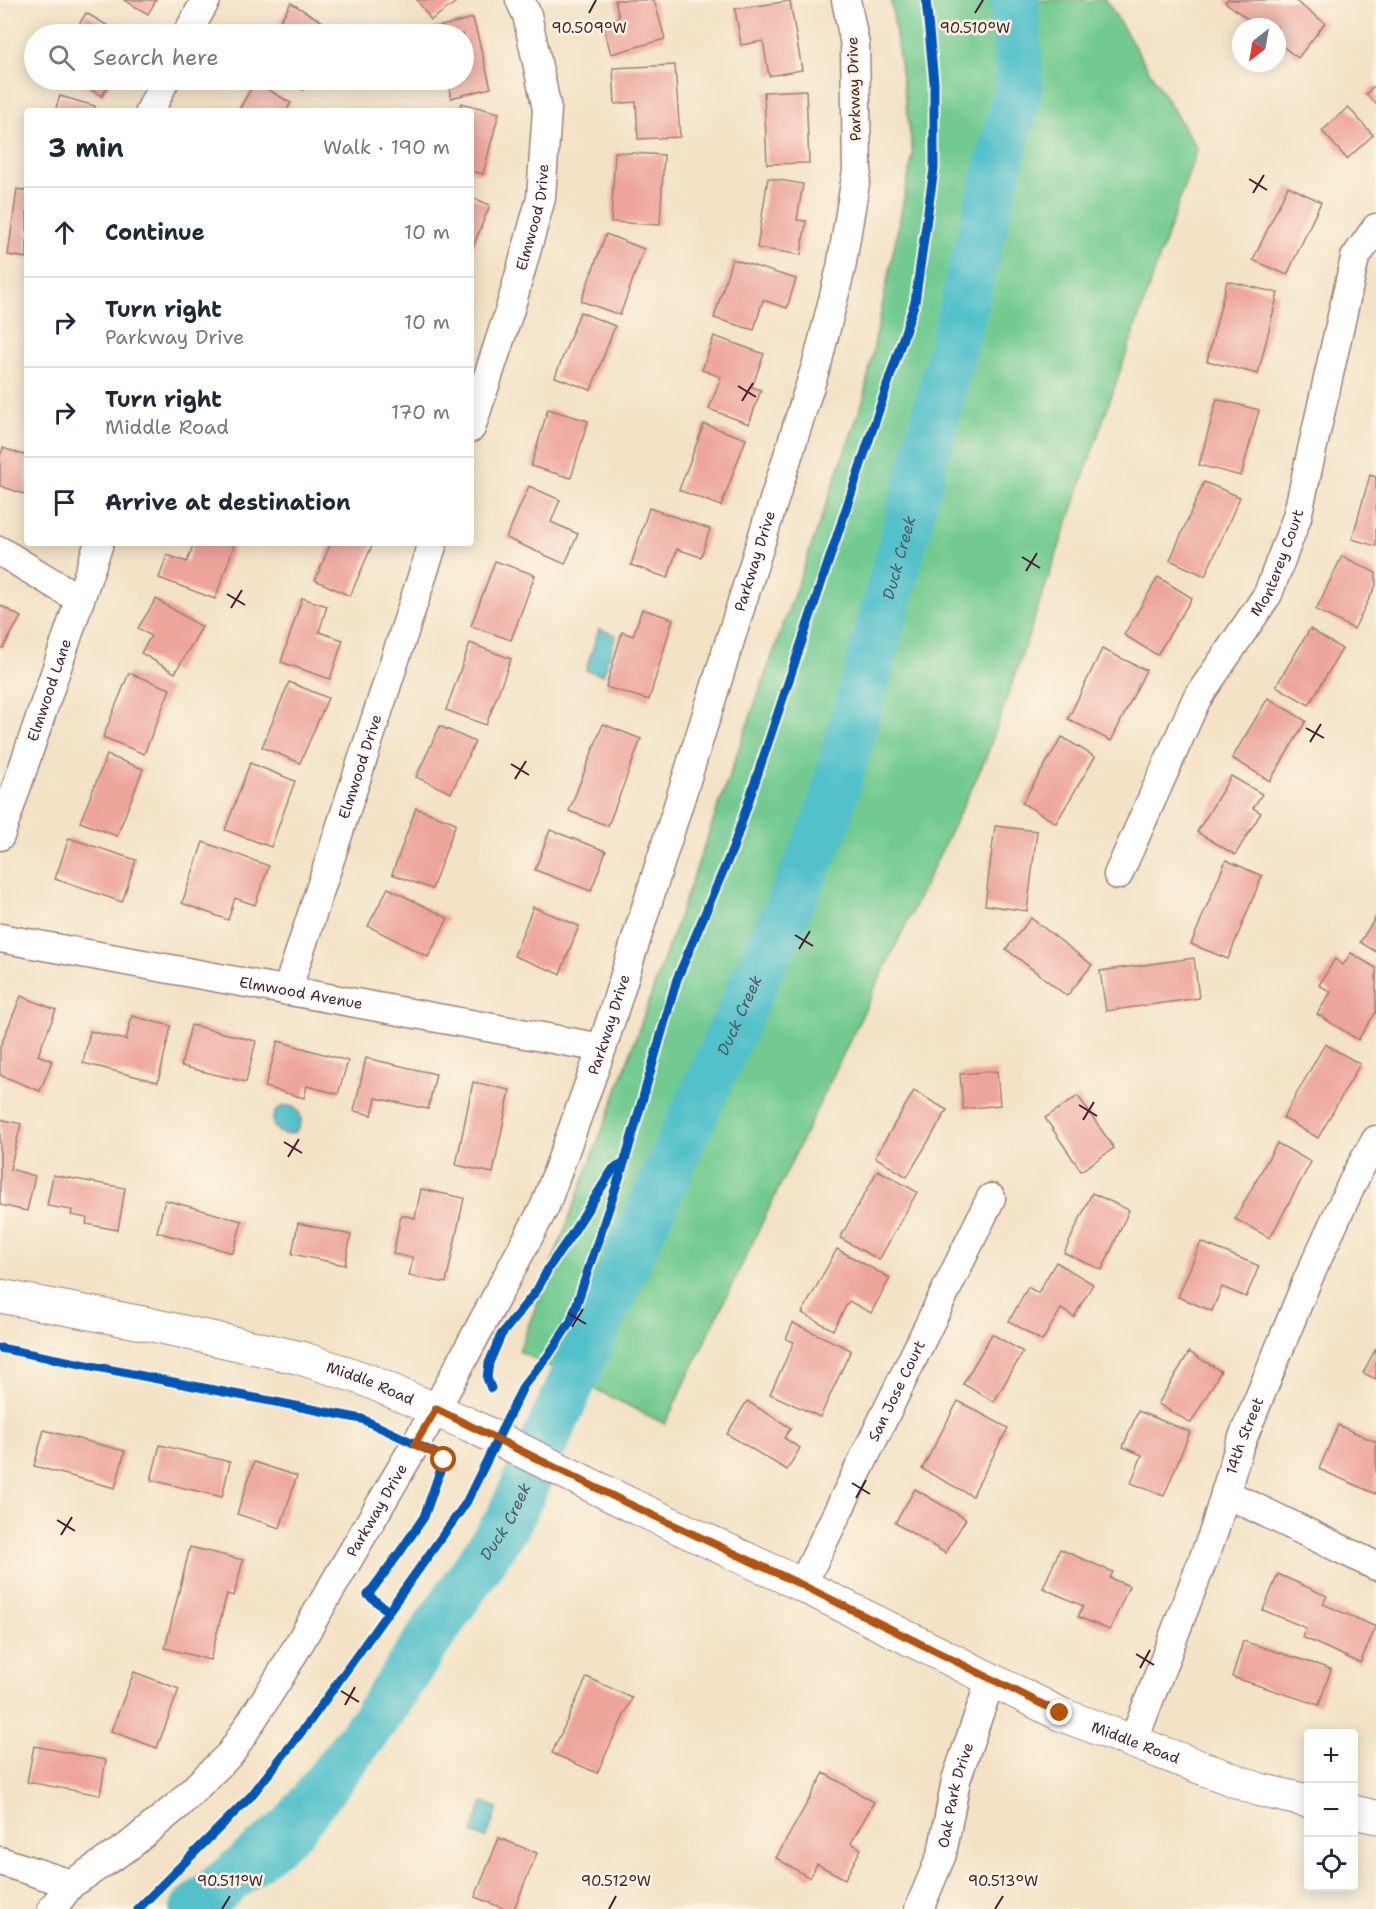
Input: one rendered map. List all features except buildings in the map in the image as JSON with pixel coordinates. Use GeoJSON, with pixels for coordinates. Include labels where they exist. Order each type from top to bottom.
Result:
{"type":"FeatureCollection","features":[{"type":"Feature","properties":{"kind":"main road","name":"Middle Road"},"geometry":{"type":"LineString","coordinates":[[0,1296],[148,1324],[301,1358],[364,1379],[470,1425],[631,1505],[802,1585],[1060,1713],[1260,1790],[1304,1801]]}},
{"type":"Feature","properties":{"kind":"main road"},"geometry":{"type":"LineString","coordinates":[[1358,1813],[1376,1817]]}},
{"type":"Feature","properties":{"kind":"street"},"geometry":{"type":"LineString","coordinates":[[193,24],[206,0]]}},
{"type":"Feature","properties":{"kind":"street","name":"Elmwood Drive"},"geometry":{"type":"LineString","coordinates":[[474,419],[510,309],[541,198],[547,109],[527,15],[520,0]]}},
{"type":"Feature","properties":{"kind":"street","name":"Parkway Drive"},"geometry":{"type":"LineString","coordinates":[[52,1909],[71,1884],[137,1839],[177,1806],[231,1752],[279,1678],[436,1409],[545,1206],[602,1048],[814,371],[841,268],[857,171],[855,45],[846,0]]}},
{"type":"Feature","properties":{"kind":"street"},"geometry":{"type":"LineString","coordinates":[[151,108],[160,90]]}},
{"type":"Feature","properties":{"kind":"street","name":"Monterey Court"},"geometry":{"type":"LineString","coordinates":[[1118,875],[1196,700],[1268,594],[1297,517],[1356,258],[1376,228]]}},
{"type":"Feature","properties":{"kind":"street","name":"Elmwood Lane"},"geometry":{"type":"LineString","coordinates":[[0,836],[98,546]]}},
{"type":"Feature","properties":{"kind":"street","name":"Elmwood Drive"},"geometry":{"type":"LineString","coordinates":[[287,991],[432,546]]}},
{"type":"Feature","properties":{"kind":"street"},"geometry":{"type":"LineString","coordinates":[[0,551],[79,599]]}},
{"type":"Feature","properties":{"kind":"street","name":"Elmwood Avenue"},"geometry":{"type":"LineString","coordinates":[[0,938],[602,1048]]}},
{"type":"Feature","properties":{"kind":"street","name":"14th Street"},"geometry":{"type":"LineString","coordinates":[[1133,1742],[1215,1531],[1239,1447],[1307,1281],[1357,1173],[1376,1140]]}},
{"type":"Feature","properties":{"kind":"street","name":"San Jose Court"},"geometry":{"type":"LineString","coordinates":[[802,1585],[991,1198]]}},
{"type":"Feature","properties":{"kind":"street"},"geometry":{"type":"LineString","coordinates":[[1225,1493],[1376,1566]]}},
{"type":"Feature","properties":{"kind":"street","name":"Oak Park Drive"},"geometry":{"type":"LineString","coordinates":[[919,1909],[942,1854],[956,1780],[990,1679]]}},
{"type":"Feature","properties":{"kind":"street"},"geometry":{"type":"LineString","coordinates":[[0,1861],[71,1884]]}},
{"type":"Feature","properties":{"kind":"green space"},"geometry":{"type":"Polygon","coordinates":[[[891,0],[1106,0],[1197,149],[986,758],[665,1424],[519,1351],[614,1099],[863,401],[913,154],[891,0]]]}},
{"type":"Feature","properties":{"kind":"water"},"geometry":{"type":"Polygon","coordinates":[[[599,629],[616,635],[603,675],[586,670],[599,629]]]}},
{"type":"Feature","properties":{"kind":"water"},"geometry":{"type":"Polygon","coordinates":[[[287,1106],[297,1110],[301,1120],[297,1130],[287,1134],[277,1130],[273,1120],[277,1110],[287,1106]]]}},
{"type":"Feature","properties":{"kind":"water"},"geometry":{"type":"Polygon","coordinates":[[[483,1802],[498,1808],[486,1838],[472,1832],[483,1802]]]}},
{"type":"Feature","properties":{"kind":"waterway","name":"Duck Creek"},"geometry":{"type":"LineString","coordinates":[[194,1909],[293,1827],[375,1719],[509,1520],[826,824],[910,516],[1019,86],[1016,6],[1013,0]]}},
{"type":"Feature","properties":{"kind":"cycle path"},"geometry":{"type":"LineString","coordinates":[[138,1909],[251,1796],[310,1721],[466,1503],[524,1385],[548,1356],[571,1321],[626,1157],[677,979],[733,848],[915,302],[934,169],[934,82],[926,0]]}},
{"type":"Feature","properties":{"kind":"cycle path"},"geometry":{"type":"LineString","coordinates":[[491,1388],[487,1378],[489,1363],[501,1335],[537,1290],[549,1267],[613,1169],[621,1165]]}},
{"type":"Feature","properties":{"kind":"cycle path"},"geometry":{"type":"LineString","coordinates":[[0,1348],[362,1419],[439,1455],[444,1460],[424,1517],[368,1595],[388,1611]]}},
{"type":"Feature","properties":{"kind":"route"},"geometry":{"type":"LineString","coordinates":[[444,1460],[439,1455],[415,1444],[436,1409],[631,1505],[802,1585],[1060,1713]]}}]}
